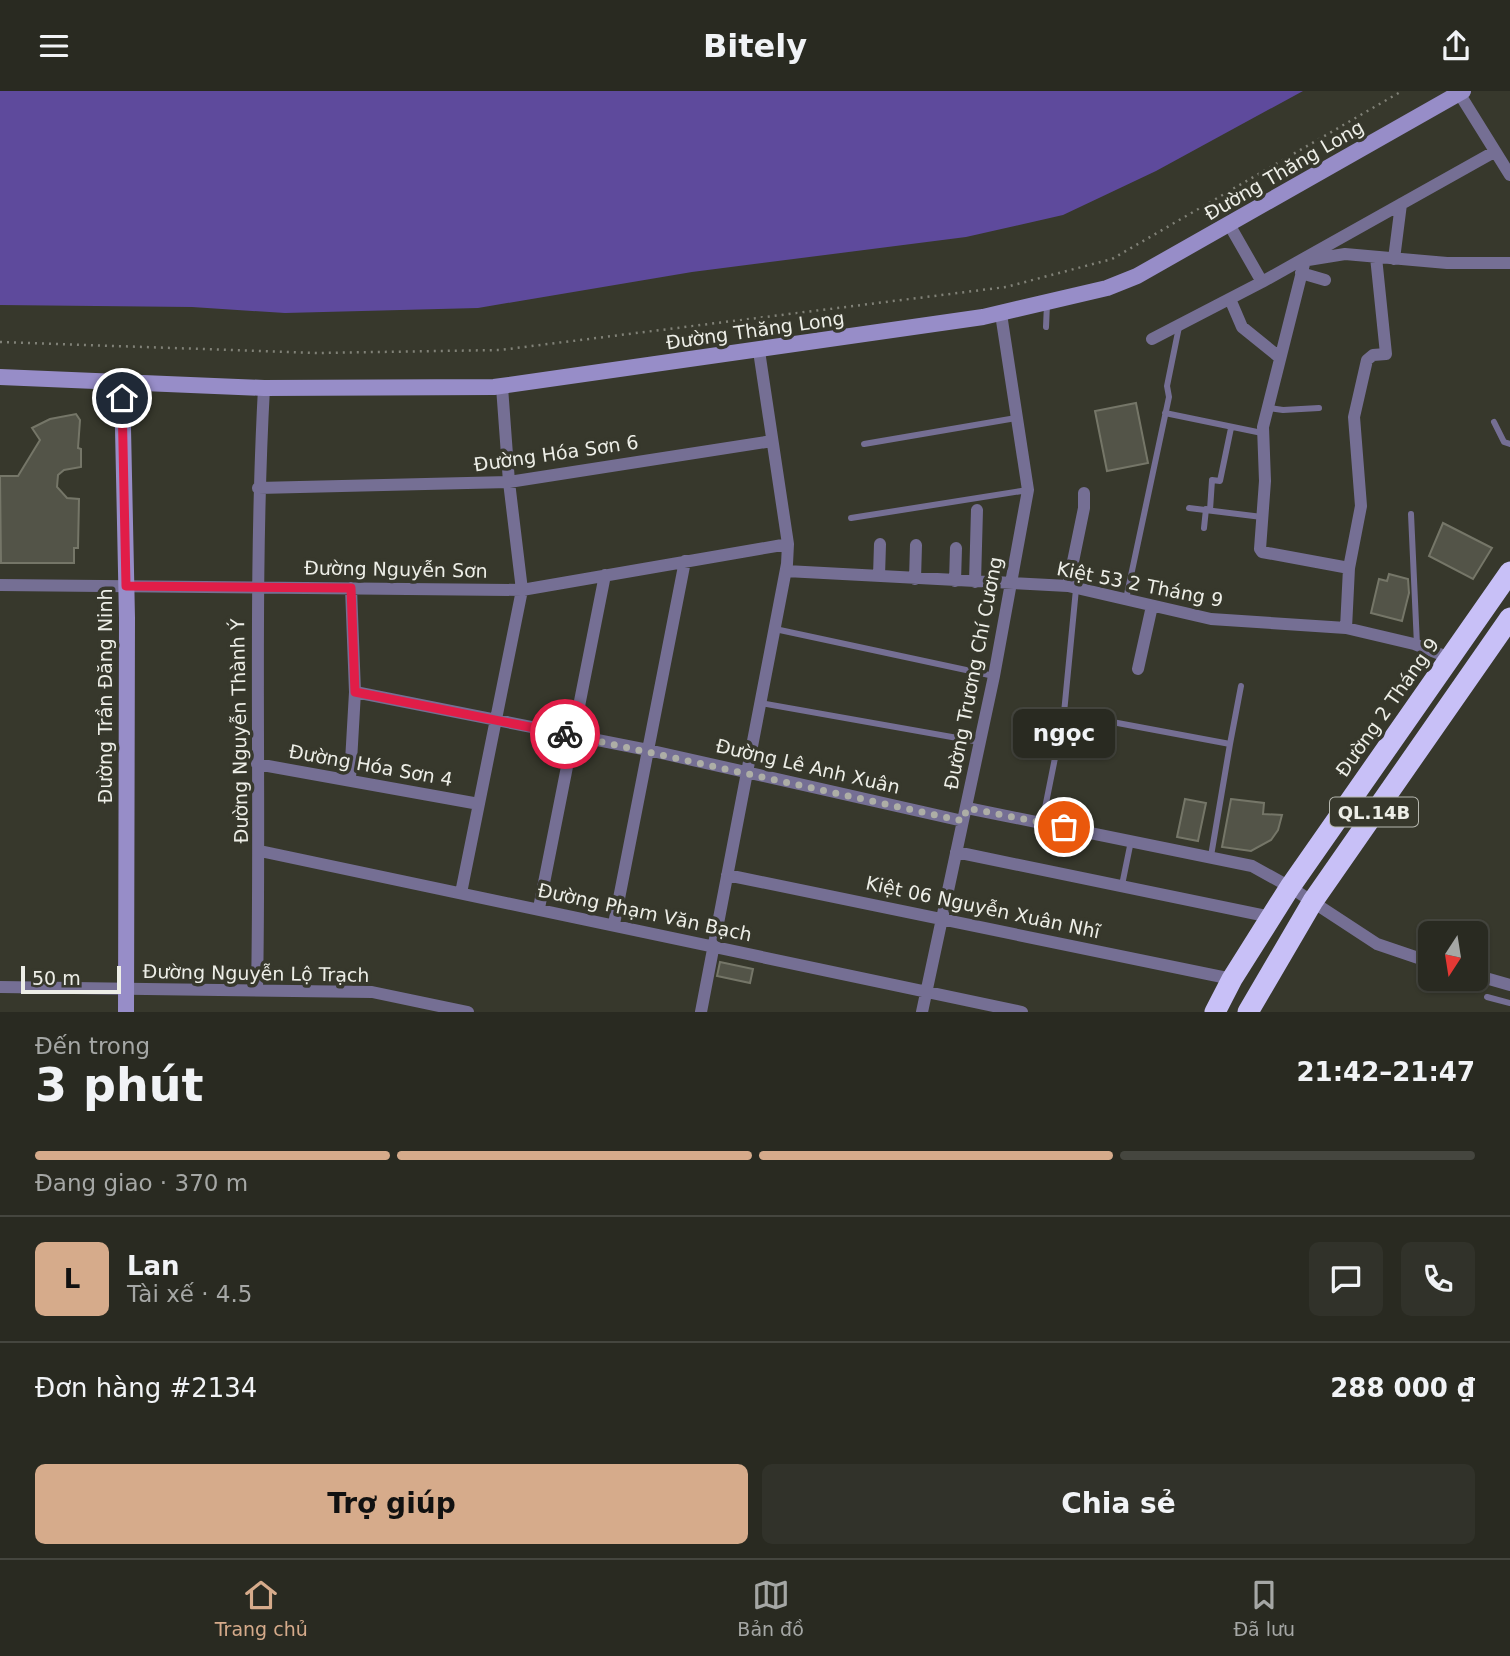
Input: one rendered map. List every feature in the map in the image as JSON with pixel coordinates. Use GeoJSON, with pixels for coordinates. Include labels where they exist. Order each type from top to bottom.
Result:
{"type":"FeatureCollection","features":[{"type":"Feature","properties":{"kind":"highway","name":"Đường 2 Tháng 9"},"geometry":{"type":"LineString","coordinates":[[1215,1012],[1231,979],[1290,887],[1510,572]]}},
{"type":"Feature","properties":{"kind":"highway","name":"QL.14B"},"geometry":{"type":"LineString","coordinates":[[1248,1012],[1313,901],[1496,645],[1510,618]]}},
{"type":"Feature","properties":{"kind":"street"},"geometry":{"type":"LineString","coordinates":[[1461,92],[1510,175]]}},
{"type":"Feature","properties":{"kind":"street","name":"Đường Thăng Long"},"geometry":{"type":"LineString","coordinates":[[0,377],[264,388],[502,387],[1001,314],[1118,284],[1230,226],[1461,92]]}},
{"type":"Feature","properties":{"kind":"street"},"geometry":{"type":"LineString","coordinates":[[1349,568],[1275,555],[1260,549],[1265,468],[1263,433],[1301,265],[1401,204],[1494,152]]}},
{"type":"Feature","properties":{"kind":"street"},"geometry":{"type":"LineString","coordinates":[[1394,259],[1401,204]]}},
{"type":"Feature","properties":{"kind":"street"},"geometry":{"type":"LineString","coordinates":[[1230,226],[1262,282]]}},
{"type":"Feature","properties":{"kind":"street"},"geometry":{"type":"LineString","coordinates":[[1152,339],[1262,282],[1331,254],[1447,263],[1510,263]]}},
{"type":"Feature","properties":{"kind":"street"},"geometry":{"type":"LineString","coordinates":[[1346,628],[1349,568],[1362,506],[1354,417],[1367,360],[1374,355],[1386,355],[1376,257]]}},
{"type":"Feature","properties":{"kind":"street"},"geometry":{"type":"LineString","coordinates":[[1301,265],[1325,280]]}},
{"type":"Feature","properties":{"kind":"street"},"geometry":{"type":"LineString","coordinates":[[1230,299],[1242,327],[1279,357]]}},
{"type":"Feature","properties":{"kind":"street","name":"Đường Trương Chí Cương"},"geometry":{"type":"LineString","coordinates":[[1001,314],[1028,490],[967,808],[1252,866],[1313,901],[1377,944],[1418,958]]}},
{"type":"Feature","properties":{"kind":"street"},"geometry":{"type":"LineString","coordinates":[[701,1012],[786,572],[788,544],[759,351]]}},
{"type":"Feature","properties":{"kind":"street","name":"Đường Trần Đăng Ninh"},"geometry":{"type":"LineString","coordinates":[[122,381],[126,586],[125,1012]]}},
{"type":"Feature","properties":{"kind":"street"},"geometry":{"type":"LineString","coordinates":[[461,893],[522,590],[509,482],[502,387]]}},
{"type":"Feature","properties":{"kind":"street","name":"Đường Nguyễn Thành Ý"},"geometry":{"type":"LineString","coordinates":[[257,990],[260,851],[256,587],[264,388]]}},
{"type":"Feature","properties":{"kind":"street","name":"Đường Hóa Sơn 6"},"geometry":{"type":"LineString","coordinates":[[258,488],[509,482],[772,441]]}},
{"type":"Feature","properties":{"kind":"street"},"geometry":{"type":"LineString","coordinates":[[1072,586],[1084,493]]}},
{"type":"Feature","properties":{"kind":"street"},"geometry":{"type":"LineString","coordinates":[[975,582],[977,510]]}},
{"type":"Feature","properties":{"kind":"street","name":"Đường Nguyễn Sơn"},"geometry":{"type":"LineString","coordinates":[[0,585],[522,590],[788,544]]}},
{"type":"Feature","properties":{"kind":"street"},"geometry":{"type":"LineString","coordinates":[[879,576],[880,544]]}},
{"type":"Feature","properties":{"kind":"street"},"geometry":{"type":"LineString","coordinates":[[915,579],[916,545]]}},
{"type":"Feature","properties":{"kind":"street"},"geometry":{"type":"LineString","coordinates":[[954,581],[956,548]]}},
{"type":"Feature","properties":{"kind":"street"},"geometry":{"type":"LineString","coordinates":[[614,924],[685,561]]}},
{"type":"Feature","properties":{"kind":"street","name":"Kiệt 53 2 Tháng 9"},"geometry":{"type":"LineString","coordinates":[[786,572],[1072,586],[1211,619],[1346,628],[1417,645],[1450,657]]}},
{"type":"Feature","properties":{"kind":"street"},"geometry":{"type":"LineString","coordinates":[[539,908],[571,735],[605,575]]}},
{"type":"Feature","properties":{"kind":"street"},"geometry":{"type":"LineString","coordinates":[[350,779],[355,692],[351,588]]}},
{"type":"Feature","properties":{"kind":"street"},"geometry":{"type":"LineString","coordinates":[[1138,669],[1152,606]]}},
{"type":"Feature","properties":{"kind":"street","name":"Đường Lê Anh Xuân"},"geometry":{"type":"LineString","coordinates":[[355,692],[648,750],[963,821]]}},
{"type":"Feature","properties":{"kind":"street","name":"Đường Hóa Sơn 4"},"geometry":{"type":"LineString","coordinates":[[257,764],[479,804]]}},
{"type":"Feature","properties":{"kind":"street"},"geometry":{"type":"LineString","coordinates":[[922,1012],[967,808]]}},
{"type":"Feature","properties":{"kind":"street","name":"Đường Phạm Văn Bạch"},"geometry":{"type":"LineString","coordinates":[[260,851],[1023,1012]]}},
{"type":"Feature","properties":{"kind":"street"},"geometry":{"type":"LineString","coordinates":[[956,852],[1271,916]]}},
{"type":"Feature","properties":{"kind":"street","name":"Kiệt 06 Nguyễn Xuân Nhĩ"},"geometry":{"type":"LineString","coordinates":[[727,875],[941,917],[1231,979]]}},
{"type":"Feature","properties":{"kind":"street"},"geometry":{"type":"LineString","coordinates":[[1488,979],[1510,985]]}},
{"type":"Feature","properties":{"kind":"street","name":"Đường Nguyễn Lộ Trạch"},"geometry":{"type":"LineString","coordinates":[[0,987],[126,991],[372,992],[468,1012]]}},
{"type":"Feature","properties":{"kind":"lane"},"geometry":{"type":"LineString","coordinates":[[1046,327],[1047,302]]}},
{"type":"Feature","properties":{"kind":"lane"},"geometry":{"type":"LineString","coordinates":[[1126,599],[1169,397],[1167,386],[1179,327]]}},
{"type":"Feature","properties":{"kind":"lane"},"geometry":{"type":"LineString","coordinates":[[1267,408],[1319,408]]}},
{"type":"Feature","properties":{"kind":"lane"},"geometry":{"type":"LineString","coordinates":[[1165,413],[1263,433]]}},
{"type":"Feature","properties":{"kind":"lane"},"geometry":{"type":"LineString","coordinates":[[864,444],[1016,418]]}},
{"type":"Feature","properties":{"kind":"lane"},"geometry":{"type":"LineString","coordinates":[[1493,422],[1504,442],[1510,444]]}},
{"type":"Feature","properties":{"kind":"lane"},"geometry":{"type":"LineString","coordinates":[[1203,529],[1212,480],[1220,481],[1231,428]]}},
{"type":"Feature","properties":{"kind":"lane"},"geometry":{"type":"LineString","coordinates":[[851,518],[1028,490]]}},
{"type":"Feature","properties":{"kind":"lane"},"geometry":{"type":"LineString","coordinates":[[1189,508],[1262,517]]}},
{"type":"Feature","properties":{"kind":"lane"},"geometry":{"type":"LineString","coordinates":[[1411,514],[1417,645]]}},
{"type":"Feature","properties":{"kind":"lane"},"geometry":{"type":"LineString","coordinates":[[1042,823],[1064,713],[1072,586]]}},
{"type":"Feature","properties":{"kind":"lane"},"geometry":{"type":"LineString","coordinates":[[775,629],[994,676]]}},
{"type":"Feature","properties":{"kind":"lane"},"geometry":{"type":"LineString","coordinates":[[1211,856],[1241,687]]}},
{"type":"Feature","properties":{"kind":"lane"},"geometry":{"type":"LineString","coordinates":[[761,703],[980,742]]}},
{"type":"Feature","properties":{"kind":"lane"},"geometry":{"type":"LineString","coordinates":[[1064,713],[1230,744]]}},
{"type":"Feature","properties":{"kind":"lane"},"geometry":{"type":"LineString","coordinates":[[1122,885],[1132,841]]}},
{"type":"Feature","properties":{"kind":"lane"},"geometry":{"type":"LineString","coordinates":[[1486,997],[1510,1003]]}},
{"type":"Feature","properties":{"kind":"path"},"geometry":{"type":"LineString","coordinates":[[0,342],[304,353],[500,350],[1006,287],[1112,259],[1402,91]]}},
{"type":"Feature","properties":{"kind":"shaded area"},"geometry":{"type":"Polygon","coordinates":[[[0,91],[1303,91],[1156,171],[1063,215],[966,237],[692,272],[478,308],[285,313],[192,307],[0,305],[0,91]]]}},
{"type":"Feature","properties":{"kind":"building"},"geometry":{"type":"Polygon","coordinates":[[[1136,403],[1148,463],[1107,471],[1095,411],[1136,403]]]}},
{"type":"Feature","properties":{"kind":"building"},"geometry":{"type":"Polygon","coordinates":[[[76,414],[80,420],[78,448],[81,449],[81,467],[64,470],[58,475],[57,487],[67,498],[79,499],[78,548],[74,548],[74,563],[1,563],[0,476],[18,476],[40,440],[32,428],[50,419],[76,414]]]}},
{"type":"Feature","properties":{"kind":"building"},"geometry":{"type":"Polygon","coordinates":[[[1443,523],[1492,548],[1473,579],[1429,556],[1443,523]]]}},
{"type":"Feature","properties":{"kind":"building"},"geometry":{"type":"Polygon","coordinates":[[[1389,574],[1408,579],[1409,593],[1402,621],[1371,613],[1379,579],[1387,581],[1389,574]]]}},
{"type":"Feature","properties":{"kind":"building"},"geometry":{"type":"Polygon","coordinates":[[[1185,799],[1206,803],[1198,841],[1177,837],[1185,799]]]}},
{"type":"Feature","properties":{"kind":"building"},"geometry":{"type":"Polygon","coordinates":[[[1231,799],[1264,803],[1263,814],[1282,815],[1278,830],[1271,840],[1251,851],[1222,847],[1231,799]]]}},
{"type":"Feature","properties":{"kind":"building"},"geometry":{"type":"Polygon","coordinates":[[[720,962],[753,969],[750,983],[717,976],[720,962]]]}},
{"type":"Feature","properties":{"kind":"way so far"},"geometry":{"type":"LineString","coordinates":[[565,734],[639,748],[963,821],[967,808],[1064,827]]}},
{"type":"Feature","properties":{"kind":"place","name":"ngọc"},"geometry":{"type":"Point","coordinates":[1064,827]}},
{"type":"Feature","properties":{"kind":"route"},"geometry":{"type":"LineString","coordinates":[[122,398],[126,586],[351,588],[355,692],[565,734]]}}]}
